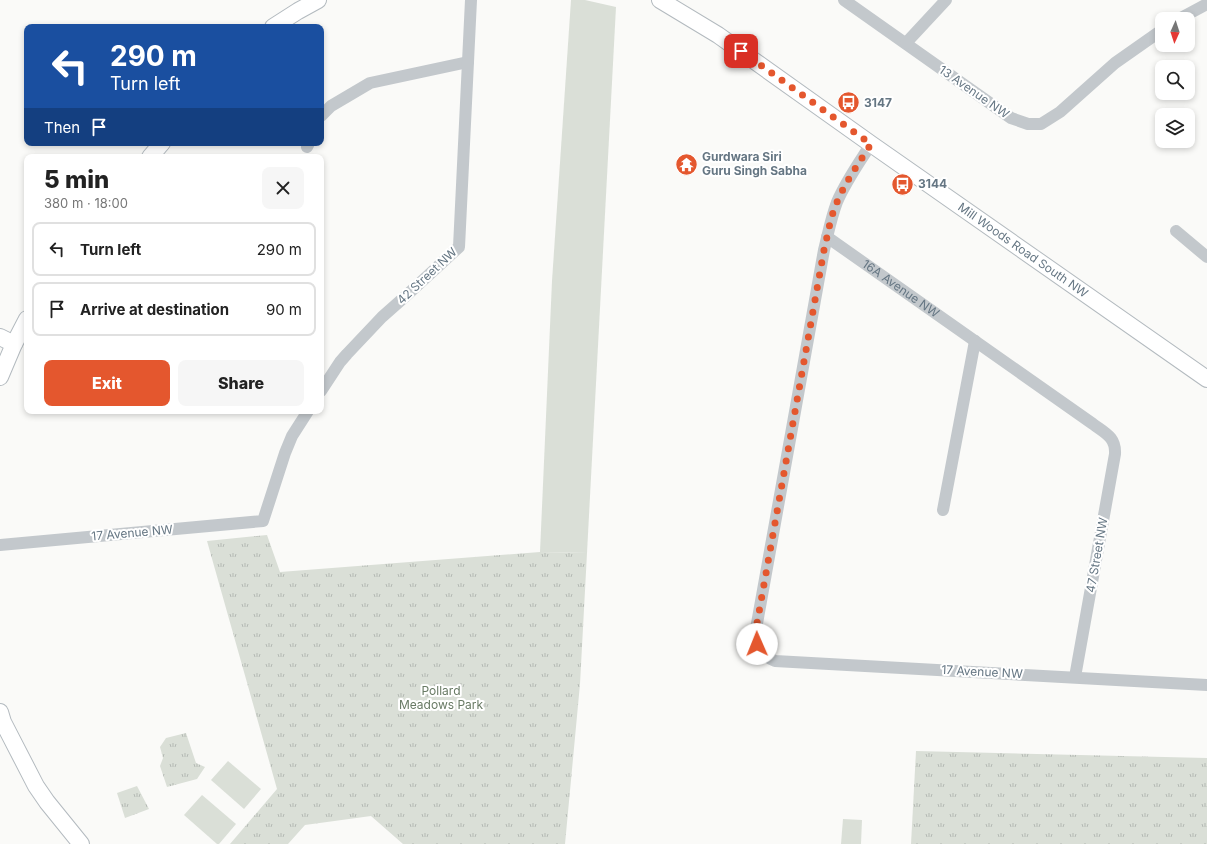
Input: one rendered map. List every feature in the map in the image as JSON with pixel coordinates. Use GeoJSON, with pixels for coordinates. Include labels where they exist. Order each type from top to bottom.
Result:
{"type":"FeatureCollection","features":[{"type":"Feature","properties":{"kind":"street"},"geometry":{"type":"LineString","coordinates":[[278,24],[318,0]]}},
{"type":"Feature","properties":{"kind":"street","name":"42 Street NW"},"geometry":{"type":"LineString","coordinates":[[324,386],[340,362],[382,317],[459,247],[471,0]]}},
{"type":"Feature","properties":{"kind":"street","name":"Mill Woods Road South NW"},"geometry":{"type":"LineString","coordinates":[[660,0],[718,35],[1207,379]]}},
{"type":"Feature","properties":{"kind":"street","name":"13 Avenue NW"},"geometry":{"type":"LineString","coordinates":[[844,0],[1011,118],[1028,124],[1041,124],[1060,112],[1115,63],[1155,35]]}},
{"type":"Feature","properties":{"kind":"street"},"geometry":{"type":"LineString","coordinates":[[906,43],[946,0]]}},
{"type":"Feature","properties":{"kind":"street"},"geometry":{"type":"LineString","coordinates":[[1192,12],[1207,4]]}},
{"type":"Feature","properties":{"kind":"street"},"geometry":{"type":"LineString","coordinates":[[324,113],[331,106],[370,83],[468,62]]}},
{"type":"Feature","properties":{"kind":"street"},"geometry":{"type":"LineString","coordinates":[[827,237],[832,215],[841,193],[871,144]]}},
{"type":"Feature","properties":{"kind":"street"},"geometry":{"type":"LineString","coordinates":[[153,154],[159,146]]}},
{"type":"Feature","properties":{"kind":"street"},"geometry":{"type":"LineString","coordinates":[[1176,231],[1207,257]]}},
{"type":"Feature","properties":{"kind":"street","name":"16A Avenue NW"},"geometry":{"type":"LineString","coordinates":[[827,237],[1108,434]]}},
{"type":"Feature","properties":{"kind":"street","name":"17 Avenue NW"},"geometry":{"type":"LineString","coordinates":[[827,237],[756,629],[757,644],[760,650],[768,658],[775,660],[1207,685]]}},
{"type":"Feature","properties":{"kind":"street"},"geometry":{"type":"LineString","coordinates":[[0,377],[7,341],[24,322]]}},
{"type":"Feature","properties":{"kind":"street"},"geometry":{"type":"LineString","coordinates":[[943,510],[975,341]]}},
{"type":"Feature","properties":{"kind":"street","name":"17 Avenue NW"},"geometry":{"type":"LineString","coordinates":[[0,545],[264,521],[285,453],[292,436],[306,414]]}},
{"type":"Feature","properties":{"kind":"street","name":"47 Street NW"},"geometry":{"type":"LineString","coordinates":[[1075,677],[1115,454],[1114,442],[1108,434]]}},
{"type":"Feature","properties":{"kind":"street"},"geometry":{"type":"LineString","coordinates":[[0,712],[3,722],[36,786],[81,844]]}},
{"type":"Feature","properties":{"kind":"green space"},"geometry":{"type":"Polygon","coordinates":[[[571,0],[585,0],[616,7],[587,553],[540,552],[552,281],[571,0]]]}},
{"type":"Feature","properties":{"kind":"green space","name":"Pollard Meadows Park"},"geometry":{"type":"Polygon","coordinates":[[[267,535],[280,572],[540,552],[587,553],[580,684],[565,844],[403,844],[371,816],[305,825],[288,844],[230,844],[277,789],[207,541],[267,535]]]}},
{"type":"Feature","properties":{"kind":"green space"},"geometry":{"type":"Polygon","coordinates":[[[186,733],[196,763],[205,767],[197,779],[167,787],[160,766],[163,758],[160,747],[166,738],[186,733]]]}},
{"type":"Feature","properties":{"kind":"green space"},"geometry":{"type":"Polygon","coordinates":[[[916,751],[1207,758],[1207,844],[911,844],[916,751]]]}},
{"type":"Feature","properties":{"kind":"green space"},"geometry":{"type":"Polygon","coordinates":[[[228,761],[261,789],[244,809],[211,780],[228,761]]]}},
{"type":"Feature","properties":{"kind":"green space"},"geometry":{"type":"Polygon","coordinates":[[[137,786],[149,809],[125,818],[117,793],[137,786]]]}},
{"type":"Feature","properties":{"kind":"green space"},"geometry":{"type":"Polygon","coordinates":[[[202,795],[236,824],[219,844],[217,844],[184,815],[202,795]]]}},
{"type":"Feature","properties":{"kind":"green space"},"geometry":{"type":"Polygon","coordinates":[[[843,819],[862,820],[861,844],[841,844],[843,819]]]}},
{"type":"Feature","properties":{"kind":"place","name":"3147"},"geometry":{"type":"Point","coordinates":[849,103]}},
{"type":"Feature","properties":{"kind":"place","name":"Gurdwara Siri Guru Singh Sabha"},"geometry":{"type":"Point","coordinates":[686,164]}},
{"type":"Feature","properties":{"kind":"place","name":"3144"},"geometry":{"type":"Point","coordinates":[902,184]}},
{"type":"Feature","properties":{"kind":"route"},"geometry":{"type":"LineString","coordinates":[[741,51],[871,144],[846,183],[836,204],[829,226],[801,371],[756,629],[757,644]]}}]}
